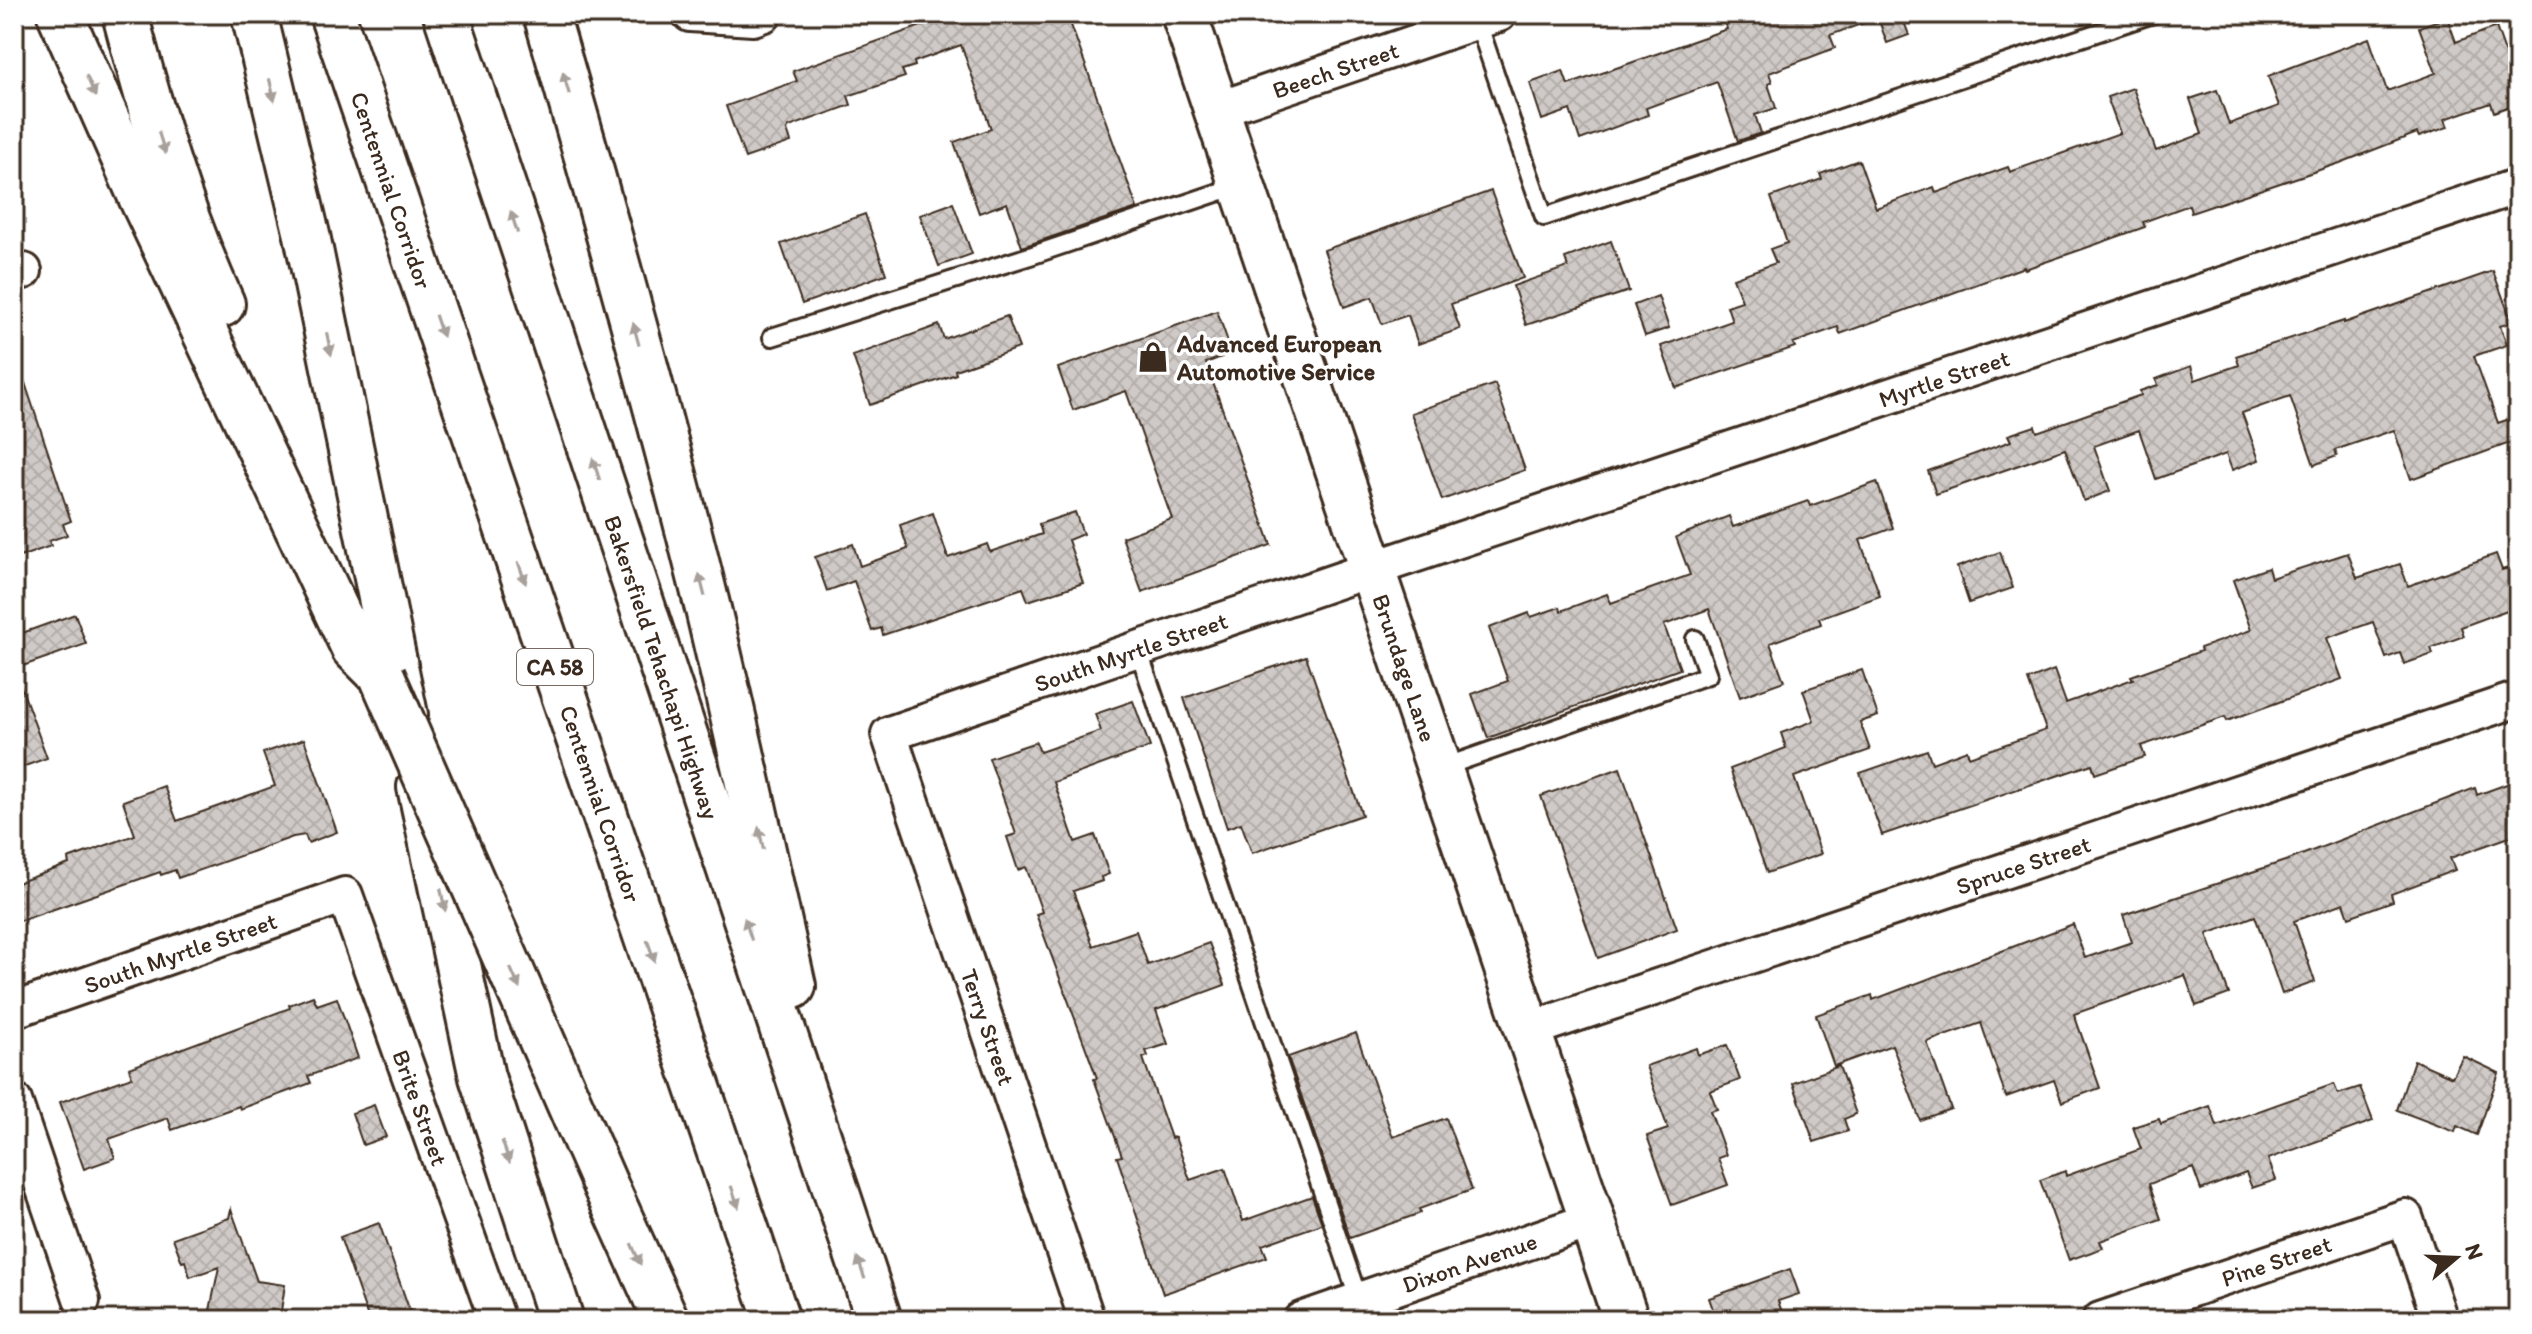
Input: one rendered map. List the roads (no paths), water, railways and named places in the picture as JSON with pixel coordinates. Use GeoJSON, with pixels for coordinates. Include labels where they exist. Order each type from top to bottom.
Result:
{"type":"FeatureCollection","features":[{"type":"Feature","properties":{"kind":"main road"},"geometry":{"type":"LineString","coordinates":[[60,14],[143,201],[257,410],[373,640],[382,676],[666,1320]]}},
{"type":"Feature","properties":{"kind":"main road"},"geometry":{"type":"LineString","coordinates":[[125,14],[147,97],[179,193],[257,410]]}},
{"type":"Feature","properties":{"kind":"main road"},"geometry":{"type":"LineString","coordinates":[[254,14],[307,235],[482,1077],[561,1320]]}},
{"type":"Feature","properties":{"kind":"main road","name":"Centennial Corridor"},"geometry":{"type":"LineString","coordinates":[[332,14],[777,1320]]}},
{"type":"Feature","properties":{"kind":"main road","name":"Bakersfield Tehachapi Highway"},"geometry":{"type":"LineString","coordinates":[[446,14],[879,1320]]}},
{"type":"Feature","properties":{"kind":"main road"},"geometry":{"type":"LineString","coordinates":[[546,14],[611,242],[704,592],[843,1215]]}},
{"type":"Feature","properties":{"kind":"main road","name":"Brundage Lane"},"geometry":{"type":"LineString","coordinates":[[1184,14],[1626,1320]]}},
{"type":"Feature","properties":{"kind":"street"},"geometry":{"type":"LineString","coordinates":[[690,14],[753,18],[764,14]]}},
{"type":"Feature","properties":{"kind":"street","name":"Beech Street"},"geometry":{"type":"LineString","coordinates":[[1216,110],[1484,16]]}},
{"type":"Feature","properties":{"kind":"street","name":"Myrtle Street"},"geometry":{"type":"LineString","coordinates":[[1372,569],[2518,186]]}},
{"type":"Feature","properties":{"kind":"street","name":"South Myrtle Street"},"geometry":{"type":"LineString","coordinates":[[889,734],[1372,569]]}},
{"type":"Feature","properties":{"kind":"street","name":"Spruce Street"},"geometry":{"type":"LineString","coordinates":[[1528,1030],[2518,699]]}},
{"type":"Feature","properties":{"kind":"street","name":"Terry Street"},"geometry":{"type":"LineString","coordinates":[[889,734],[1087,1320]]}},
{"type":"Feature","properties":{"kind":"street","name":"South Myrtle Street"},"geometry":{"type":"LineString","coordinates":[[14,1010],[345,895]]}},
{"type":"Feature","properties":{"kind":"street","name":"Brite Street"},"geometry":{"type":"LineString","coordinates":[[345,895],[497,1320]]}},
{"type":"Feature","properties":{"kind":"street"},"geometry":{"type":"LineString","coordinates":[[14,1101],[82,1301]]}},
{"type":"Feature","properties":{"kind":"street","name":"Pine Street"},"geometry":{"type":"LineString","coordinates":[[2100,1320],[2405,1217],[2440,1320]]}},
{"type":"Feature","properties":{"kind":"street","name":"Dixon Avenue"},"geometry":{"type":"LineString","coordinates":[[1301,1320],[1592,1220]]}},
{"type":"Feature","properties":{"kind":"lane"},"geometry":{"type":"LineString","coordinates":[[1484,16],[1544,217],[2153,14]]}},
{"type":"Feature","properties":{"kind":"lane"},"geometry":{"type":"LineString","coordinates":[[772,337],[1033,255],[1241,184]]}},
{"type":"Feature","properties":{"kind":"lane"},"geometry":{"type":"LineString","coordinates":[[1439,768],[1708,675],[1695,639]]}},
{"type":"Feature","properties":{"kind":"lane"},"geometry":{"type":"LineString","coordinates":[[1138,649],[1359,1300]]}},
{"type":"Feature","properties":{"kind":"place","name":"Advanced European Automotive Service"},"geometry":{"type":"Point","coordinates":[1153,357]}}]}
